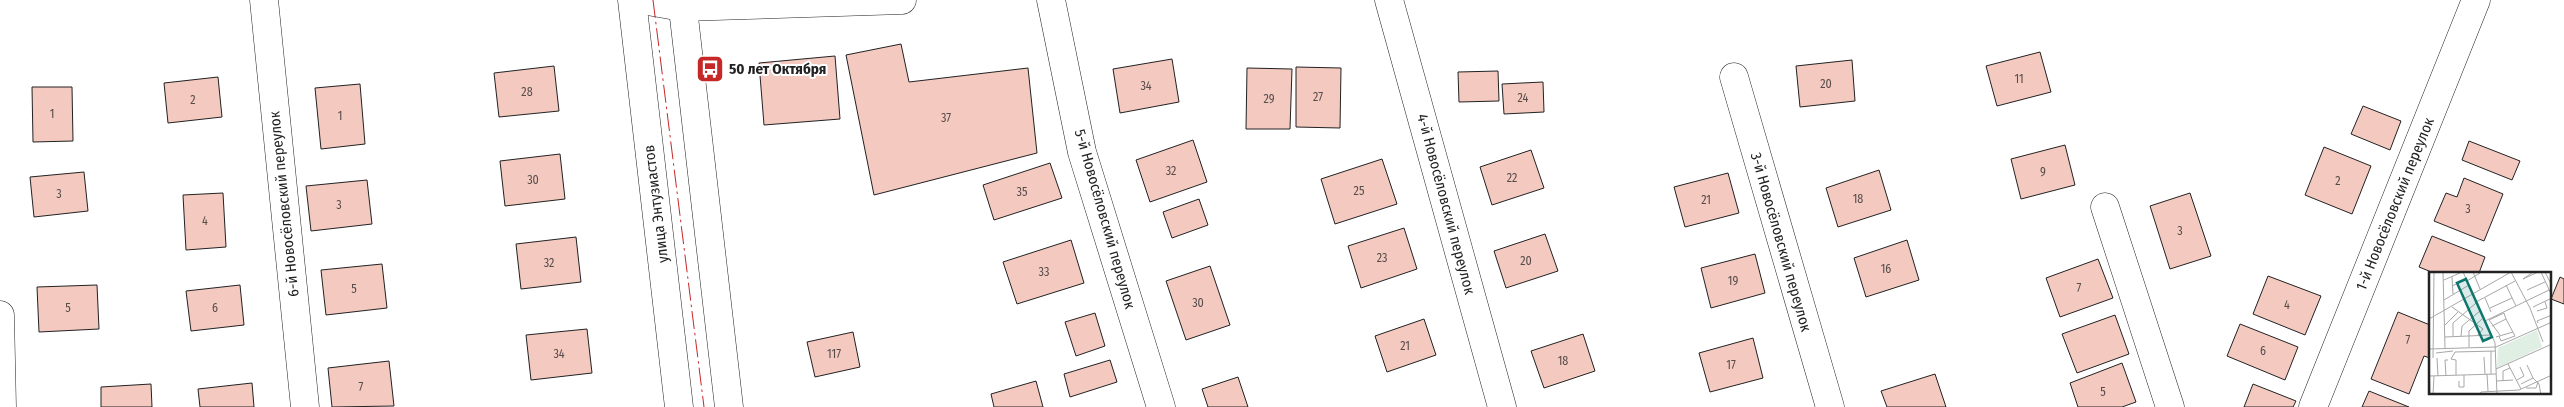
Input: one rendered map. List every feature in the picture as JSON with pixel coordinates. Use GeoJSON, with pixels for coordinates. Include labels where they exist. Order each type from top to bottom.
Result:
{"type":"FeatureCollection","features":[{"type":"Feature","properties":{"kind":"street","name":"6-й Новосёловский переулок"},"geometry":{"type":"LineString","coordinates":[[264,0],[305,407]]}},
{"type":"Feature","properties":{"kind":"street","name":"улица Энтузиастов"},"geometry":{"type":"LineString","coordinates":[[632,0],[679,407]]}},
{"type":"Feature","properties":{"kind":"street"},"geometry":{"type":"LineString","coordinates":[[642,0],[682,4],[902,0]]}},
{"type":"Feature","properties":{"kind":"street","name":"5-й Новосёловский переулок"},"geometry":{"type":"LineString","coordinates":[[1051,0],[1082,152],[1162,407]]}},
{"type":"Feature","properties":{"kind":"street","name":"4-й Новосёловский переулок"},"geometry":{"type":"LineString","coordinates":[[1389,0],[1502,407]]}},
{"type":"Feature","properties":{"kind":"street","name":"1-й Новосёловский переулок"},"geometry":{"type":"LineString","coordinates":[[2313,407],[2476,0]]}},
{"type":"Feature","properties":{"kind":"street"},"geometry":{"type":"LineString","coordinates":[[682,4],[729,407]]}},
{"type":"Feature","properties":{"kind":"street","name":"3-й Новосёловский переулок"},"geometry":{"type":"LineString","coordinates":[[1734,77],[1830,407]]}},
{"type":"Feature","properties":{"kind":"street"},"geometry":{"type":"LineString","coordinates":[[2105,207],[2170,407]]}},
{"type":"Feature","properties":{"kind":"street"},"geometry":{"type":"LineString","coordinates":[[0,315],[2,407]]}},
{"type":"Feature","properties":{"kind":"building"},"geometry":{"type":"Polygon","coordinates":[[[901,44],[909,82],[1028,68],[1037,153],[874,195],[846,55],[901,44]]]}},
{"type":"Feature","properties":{"kind":"building"},"geometry":{"type":"Polygon","coordinates":[[[2040,52],[2051,92],[1997,106],[1986,66],[2040,52]]]}},
{"type":"Feature","properties":{"kind":"building"},"geometry":{"type":"Polygon","coordinates":[[[835,56],[840,119],[764,125],[759,63],[835,56]]]}},
{"type":"Feature","properties":{"kind":"building"},"geometry":{"type":"Polygon","coordinates":[[[1172,59],[1179,102],[1120,113],[1113,69],[1172,59]]]}},
{"type":"Feature","properties":{"kind":"building"},"geometry":{"type":"Polygon","coordinates":[[[1852,60],[1855,101],[1800,107],[1796,66],[1852,60]]]}},
{"type":"Feature","properties":{"kind":"building"},"geometry":{"type":"Polygon","coordinates":[[[554,66],[559,111],[499,117],[494,73],[554,66]]]}},
{"type":"Feature","properties":{"kind":"building"},"geometry":{"type":"Polygon","coordinates":[[[1296,67],[1341,68],[1340,128],[1296,127],[1296,67]]]}},
{"type":"Feature","properties":{"kind":"building"},"geometry":{"type":"Polygon","coordinates":[[[1247,68],[1292,69],[1290,129],[1246,129],[1247,68]]]}},
{"type":"Feature","properties":{"kind":"building"},"geometry":{"type":"Polygon","coordinates":[[[1498,71],[1499,101],[1459,102],[1458,72],[1498,71]]]}},
{"type":"Feature","properties":{"kind":"building"},"geometry":{"type":"Polygon","coordinates":[[[218,77],[222,117],[168,123],[164,83],[218,77]]]}},
{"type":"Feature","properties":{"kind":"building"},"geometry":{"type":"Polygon","coordinates":[[[1543,82],[1544,112],[1504,114],[1502,84],[1543,82]]]}},
{"type":"Feature","properties":{"kind":"building"},"geometry":{"type":"Polygon","coordinates":[[[360,84],[365,144],[321,149],[315,88],[360,84]]]}},
{"type":"Feature","properties":{"kind":"building"},"geometry":{"type":"Polygon","coordinates":[[[32,87],[72,87],[73,141],[33,142],[32,87]]]}},
{"type":"Feature","properties":{"kind":"building"},"geometry":{"type":"Polygon","coordinates":[[[2363,106],[2401,121],[2390,150],[2351,134],[2363,106]]]}},
{"type":"Feature","properties":{"kind":"building"},"geometry":{"type":"Polygon","coordinates":[[[1193,140],[1207,182],[1150,202],[1136,160],[1193,140]]]}},
{"type":"Feature","properties":{"kind":"building"},"geometry":{"type":"Polygon","coordinates":[[[2469,141],[2520,161],[2512,180],[2462,160],[2469,141]]]}},
{"type":"Feature","properties":{"kind":"building"},"geometry":{"type":"Polygon","coordinates":[[[2065,145],[2075,185],[2021,199],[2011,159],[2065,145]]]}},
{"type":"Feature","properties":{"kind":"building"},"geometry":{"type":"Polygon","coordinates":[[[2324,147],[2371,166],[2352,214],[2305,195],[2324,147]]]}},
{"type":"Feature","properties":{"kind":"building"},"geometry":{"type":"Polygon","coordinates":[[[1531,150],[1544,188],[1492,205],[1480,167],[1531,150]]]}},
{"type":"Feature","properties":{"kind":"building"},"geometry":{"type":"Polygon","coordinates":[[[560,154],[565,199],[505,206],[500,161],[560,154]]]}},
{"type":"Feature","properties":{"kind":"building"},"geometry":{"type":"Polygon","coordinates":[[[1382,159],[1397,204],[1335,224],[1321,179],[1382,159]]]}},
{"type":"Feature","properties":{"kind":"building"},"geometry":{"type":"Polygon","coordinates":[[[1050,163],[1062,198],[994,220],[983,185],[1050,163]]]}},
{"type":"Feature","properties":{"kind":"building"},"geometry":{"type":"Polygon","coordinates":[[[1879,170],[1891,210],[1838,227],[1826,188],[1879,170]]]}},
{"type":"Feature","properties":{"kind":"building"},"geometry":{"type":"Polygon","coordinates":[[[84,172],[88,211],[34,217],[30,177],[84,172]]]}},
{"type":"Feature","properties":{"kind":"building"},"geometry":{"type":"Polygon","coordinates":[[[1728,173],[1739,213],[1685,227],[1674,187],[1728,173]]]}},
{"type":"Feature","properties":{"kind":"building"},"geometry":{"type":"Polygon","coordinates":[[[2464,178],[2503,194],[2484,241],[2434,221],[2446,193],[2457,197],[2464,178]]]}},
{"type":"Feature","properties":{"kind":"building"},"geometry":{"type":"Polygon","coordinates":[[[367,180],[372,224],[311,231],[306,186],[367,180]]]}},
{"type":"Feature","properties":{"kind":"building"},"geometry":{"type":"Polygon","coordinates":[[[223,193],[226,247],[186,250],[183,195],[223,193]]]}},
{"type":"Feature","properties":{"kind":"building"},"geometry":{"type":"Polygon","coordinates":[[[2190,193],[2211,256],[2170,269],[2150,206],[2190,193]]]}},
{"type":"Feature","properties":{"kind":"building"},"geometry":{"type":"Polygon","coordinates":[[[1199,199],[1208,225],[1172,238],[1163,212],[1199,199]]]}},
{"type":"Feature","properties":{"kind":"building"},"geometry":{"type":"Polygon","coordinates":[[[1404,228],[1417,269],[1361,288],[1348,246],[1404,228]]]}},
{"type":"Feature","properties":{"kind":"building"},"geometry":{"type":"Polygon","coordinates":[[[1545,234],[1558,271],[1506,288],[1494,251],[1545,234]]]}},
{"type":"Feature","properties":{"kind":"building"},"geometry":{"type":"Polygon","coordinates":[[[2432,236],[2485,257],[2479,272],[2432,272],[2419,267],[2432,236]]]}},
{"type":"Feature","properties":{"kind":"building"},"geometry":{"type":"Polygon","coordinates":[[[576,237],[581,282],[521,289],[516,244],[576,237]]]}},
{"type":"Feature","properties":{"kind":"building"},"geometry":{"type":"Polygon","coordinates":[[[1071,240],[1084,283],[1017,304],[1003,262],[1071,240]]]}},
{"type":"Feature","properties":{"kind":"building"},"geometry":{"type":"Polygon","coordinates":[[[1907,240],[1919,280],[1866,297],[1854,258],[1907,240]]]}},
{"type":"Feature","properties":{"kind":"building"},"geometry":{"type":"Polygon","coordinates":[[[1755,254],[1765,293],[1711,308],[1701,268],[1755,254]]]}},
{"type":"Feature","properties":{"kind":"building"},"geometry":{"type":"Polygon","coordinates":[[[2098,259],[2113,298],[2060,317],[2046,278],[2098,259]]]}},
{"type":"Feature","properties":{"kind":"building"},"geometry":{"type":"Polygon","coordinates":[[[382,264],[387,308],[326,315],[321,270],[382,264]]]}},
{"type":"Feature","properties":{"kind":"building"},"geometry":{"type":"Polygon","coordinates":[[[1210,266],[1230,325],[1186,340],[1166,281],[1210,266]]]}},
{"type":"Feature","properties":{"kind":"building"},"geometry":{"type":"Polygon","coordinates":[[[2268,276],[2321,296],[2305,335],[2253,314],[2268,276]]]}},
{"type":"Feature","properties":{"kind":"building"},"geometry":{"type":"Polygon","coordinates":[[[2560,277],[2564,279],[2564,304],[2552,299],[2560,277]]]}},
{"type":"Feature","properties":{"kind":"building"},"geometry":{"type":"Polygon","coordinates":[[[97,285],[99,329],[39,332],[37,287],[97,285]]]}},
{"type":"Feature","properties":{"kind":"building"},"geometry":{"type":"Polygon","coordinates":[[[240,285],[244,325],[191,331],[186,291],[240,285]]]}},
{"type":"Feature","properties":{"kind":"building"},"geometry":{"type":"Polygon","coordinates":[[[2398,312],[2429,325],[2429,358],[2424,356],[2409,394],[2371,379],[2398,312]]]}},
{"type":"Feature","properties":{"kind":"building"},"geometry":{"type":"Polygon","coordinates":[[[1095,313],[1105,346],[1076,356],[1065,322],[1095,313]]]}},
{"type":"Feature","properties":{"kind":"building"},"geometry":{"type":"Polygon","coordinates":[[[2115,315],[2129,354],[2077,373],[2062,334],[2115,315]]]}},
{"type":"Feature","properties":{"kind":"building"},"geometry":{"type":"Polygon","coordinates":[[[1424,319],[1436,355],[1387,372],[1375,336],[1424,319]]]}},
{"type":"Feature","properties":{"kind":"building"},"geometry":{"type":"Polygon","coordinates":[[[2240,324],[2298,347],[2285,380],[2227,356],[2240,324]]]}},
{"type":"Feature","properties":{"kind":"building"},"geometry":{"type":"Polygon","coordinates":[[[587,329],[592,373],[531,380],[526,335],[587,329]]]}},
{"type":"Feature","properties":{"kind":"building"},"geometry":{"type":"Polygon","coordinates":[[[853,332],[860,367],[815,377],[807,342],[853,332]]]}},
{"type":"Feature","properties":{"kind":"building"},"geometry":{"type":"Polygon","coordinates":[[[1583,334],[1595,371],[1544,388],[1531,351],[1583,334]]]}},
{"type":"Feature","properties":{"kind":"building"},"geometry":{"type":"Polygon","coordinates":[[[1753,338],[1763,378],[1710,392],[1699,353],[1753,338]]]}},
{"type":"Feature","properties":{"kind":"building"},"geometry":{"type":"Polygon","coordinates":[[[1110,360],[1117,382],[1070,397],[1064,374],[1110,360]]]}},
{"type":"Feature","properties":{"kind":"building"},"geometry":{"type":"Polygon","coordinates":[[[389,361],[394,406],[332,407],[328,368],[389,361]]]}},
{"type":"Feature","properties":{"kind":"building"},"geometry":{"type":"Polygon","coordinates":[[[2122,363],[2136,402],[2122,407],[2078,407],[2070,383],[2122,363]]]}},
{"type":"Feature","properties":{"kind":"building"},"geometry":{"type":"Polygon","coordinates":[[[1935,374],[1946,407],[1887,407],[1881,391],[1935,374]]]}},
{"type":"Feature","properties":{"kind":"building"},"geometry":{"type":"Polygon","coordinates":[[[1238,377],[1248,407],[1208,407],[1202,389],[1238,377]]]}},
{"type":"Feature","properties":{"kind":"building"},"geometry":{"type":"Polygon","coordinates":[[[1036,381],[1043,407],[994,407],[991,394],[1036,381]]]}},
{"type":"Feature","properties":{"kind":"building"},"geometry":{"type":"Polygon","coordinates":[[[252,383],[254,407],[200,407],[198,389],[252,383]]]}},
{"type":"Feature","properties":{"kind":"building"},"geometry":{"type":"Polygon","coordinates":[[[151,384],[152,407],[101,407],[101,387],[151,384]]]}},
{"type":"Feature","properties":{"kind":"building"},"geometry":{"type":"Polygon","coordinates":[[[2253,384],[2296,401],[2293,407],[2244,407],[2253,384]]]}},
{"type":"Feature","properties":{"kind":"building"},"geometry":{"type":"Polygon","coordinates":[[[2369,391],[2409,407],[2362,407],[2369,391]]]}},
{"type":"Feature","properties":{"kind":"power"},"geometry":{"type":"LineString","coordinates":[[653,0],[704,407]]}},
{"type":"Feature","properties":{"kind":"place","name":"50 лет Октября"},"geometry":{"type":"Point","coordinates":[710,69]}}]}
